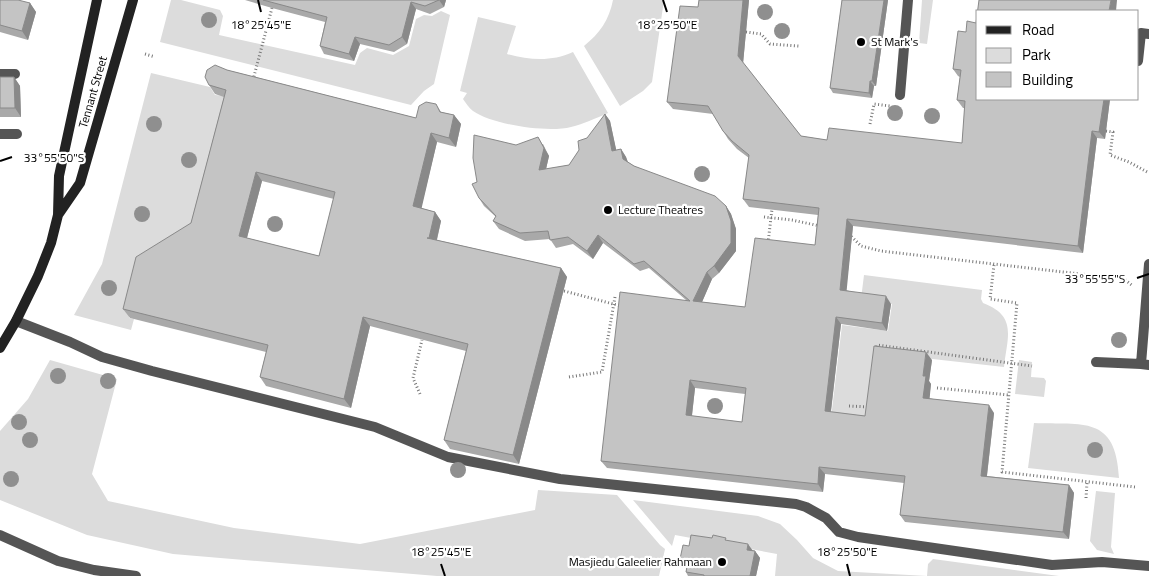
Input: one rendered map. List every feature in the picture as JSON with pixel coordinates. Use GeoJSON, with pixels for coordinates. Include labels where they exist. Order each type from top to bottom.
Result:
{"type":"FeatureCollection","features":[{"type":"Feature","properties":{"kind":"main road","name":"Tennant Street"},"geometry":{"type":"LineString","coordinates":[[0,348],[16,321],[48,251],[58,215],[59,176],[97,0]]}},
{"type":"Feature","properties":{"kind":"main road","name":"Tennant Street"},"geometry":{"type":"LineString","coordinates":[[58,215],[80,183],[133,0]]}},
{"type":"Feature","properties":{"kind":"street"},"geometry":{"type":"LineString","coordinates":[[900,95],[908,0]]}},
{"type":"Feature","properties":{"kind":"street"},"geometry":{"type":"LineString","coordinates":[[1139,52],[1141,33],[1149,34]]}},
{"type":"Feature","properties":{"kind":"street"},"geometry":{"type":"LineString","coordinates":[[0,74],[14,74]]}},
{"type":"Feature","properties":{"kind":"street"},"geometry":{"type":"LineString","coordinates":[[0,134],[17,134]]}},
{"type":"Feature","properties":{"kind":"street"},"geometry":{"type":"LineString","coordinates":[[1096,362],[1145,364],[1149,264]]}},
{"type":"Feature","properties":{"kind":"street"},"geometry":{"type":"LineString","coordinates":[[16,321],[102,357],[375,427],[448,457],[560,479],[796,504],[806,507],[826,518],[839,532],[858,537],[1052,565],[1102,562],[1149,566]]}},
{"type":"Feature","properties":{"kind":"street"},"geometry":{"type":"LineString","coordinates":[[0,535],[58,562],[94,570],[136,576]]}},
{"type":"Feature","properties":{"kind":"path"},"geometry":{"type":"LineString","coordinates":[[252,84],[272,8]]}},
{"type":"Feature","properties":{"kind":"path"},"geometry":{"type":"LineString","coordinates":[[746,32],[761,34],[770,44],[799,46]]}},
{"type":"Feature","properties":{"kind":"path"},"geometry":{"type":"LineString","coordinates":[[145,54],[155,57]]}},
{"type":"Feature","properties":{"kind":"path"},"geometry":{"type":"LineString","coordinates":[[870,124],[874,104],[899,108],[900,95]]}},
{"type":"Feature","properties":{"kind":"path"},"geometry":{"type":"LineString","coordinates":[[1106,131],[1113,132],[1110,155],[1129,162],[1149,174]]}},
{"type":"Feature","properties":{"kind":"path"},"geometry":{"type":"LineString","coordinates":[[768,246],[772,210]]}},
{"type":"Feature","properties":{"kind":"path"},"geometry":{"type":"LineString","coordinates":[[764,217],[792,220],[823,227]]}},
{"type":"Feature","properties":{"kind":"path"},"geometry":{"type":"LineString","coordinates":[[847,232],[861,246],[881,251],[1124,279],[1130,283]]}},
{"type":"Feature","properties":{"kind":"path"},"geometry":{"type":"LineString","coordinates":[[994,264],[990,299],[1017,303],[1002,472],[1135,487]]}},
{"type":"Feature","properties":{"kind":"path"},"geometry":{"type":"LineString","coordinates":[[564,291],[625,307]]}},
{"type":"Feature","properties":{"kind":"path"},"geometry":{"type":"LineString","coordinates":[[568,377],[602,372],[615,297]]}},
{"type":"Feature","properties":{"kind":"path"},"geometry":{"type":"LineString","coordinates":[[420,394],[412,378],[422,340]]}},
{"type":"Feature","properties":{"kind":"path"},"geometry":{"type":"LineString","coordinates":[[876,354],[877,345],[1032,366]]}},
{"type":"Feature","properties":{"kind":"path"},"geometry":{"type":"LineString","coordinates":[[937,388],[1009,395]]}},
{"type":"Feature","properties":{"kind":"path"},"geometry":{"type":"LineString","coordinates":[[849,406],[869,407],[870,398]]}},
{"type":"Feature","properties":{"kind":"path"},"geometry":{"type":"LineString","coordinates":[[1086,498],[1087,483]]}},
{"type":"Feature","properties":{"kind":"green space"},"geometry":{"type":"Polygon","coordinates":[[[171,0],[181,0],[220,10],[223,16],[219,35],[355,65],[360,53],[367,48],[393,55],[409,46],[416,19],[424,15],[432,16],[441,11],[450,15],[434,84],[424,91],[411,105],[160,42],[171,0]]]}},
{"type":"Feature","properties":{"kind":"green space"},"geometry":{"type":"Polygon","coordinates":[[[613,0],[664,0],[652,82],[643,91],[620,106],[584,46],[603,26],[613,0]]]}},
{"type":"Feature","properties":{"kind":"green space"},"geometry":{"type":"Polygon","coordinates":[[[922,0],[933,0],[927,44],[919,43],[922,0]]]}},
{"type":"Feature","properties":{"kind":"green space"},"geometry":{"type":"Polygon","coordinates":[[[478,17],[516,26],[507,54],[524,58],[549,59],[573,52],[608,113],[576,126],[549,129],[507,124],[473,111],[463,99],[467,93],[460,91],[478,17]]]}},
{"type":"Feature","properties":{"kind":"green space"},"geometry":{"type":"Polygon","coordinates":[[[151,73],[210,87],[215,95],[226,96],[197,232],[142,265],[129,318],[134,319],[131,330],[74,315],[102,264],[151,73]]]}},
{"type":"Feature","properties":{"kind":"green space"},"geometry":{"type":"Polygon","coordinates":[[[864,275],[982,290],[981,299],[983,303],[994,308],[1006,321],[1008,337],[1004,367],[879,353],[870,422],[831,418],[842,325],[888,331],[892,304],[861,299],[864,275]]]}},
{"type":"Feature","properties":{"kind":"green space"},"geometry":{"type":"Polygon","coordinates":[[[50,360],[117,379],[92,474],[108,501],[234,528],[360,544],[535,510],[538,490],[617,495],[665,549],[659,576],[437,576],[173,554],[87,535],[0,500],[0,431],[28,399],[50,360]]]}},
{"type":"Feature","properties":{"kind":"green space"},"geometry":{"type":"Polygon","coordinates":[[[1019,360],[1032,362],[1031,377],[1044,378],[1046,381],[1044,397],[1015,394],[1019,360]]]}},
{"type":"Feature","properties":{"kind":"green space"},"geometry":{"type":"Polygon","coordinates":[[[1034,423],[1082,425],[1104,433],[1111,443],[1116,458],[1119,478],[1028,468],[1034,423]]]}},
{"type":"Feature","properties":{"kind":"green space"},"geometry":{"type":"Polygon","coordinates":[[[1096,491],[1115,493],[1111,547],[1114,554],[1097,550],[1090,541],[1096,491]]]}},
{"type":"Feature","properties":{"kind":"green space"},"geometry":{"type":"Polygon","coordinates":[[[633,500],[758,516],[780,524],[813,558],[838,571],[927,576],[775,576],[777,554],[675,535],[672,546],[633,500]]]}},
{"type":"Feature","properties":{"kind":"green space"},"geometry":{"type":"Polygon","coordinates":[[[933,559],[1059,576],[927,576],[928,564],[933,559]]]}},
{"type":"Feature","properties":{"kind":"building"},"geometry":{"type":"Polygon","coordinates":[[[0,0],[18,0],[30,3],[22,31],[0,25],[0,0]]]}},
{"type":"Feature","properties":{"kind":"building"},"geometry":{"type":"Polygon","coordinates":[[[263,0],[439,0],[425,6],[411,2],[402,37],[389,45],[355,37],[349,54],[320,46],[327,17],[263,0]]]}},
{"type":"Feature","properties":{"kind":"building"},"geometry":{"type":"Polygon","coordinates":[[[699,0],[743,0],[738,56],[801,136],[827,140],[829,128],[962,143],[965,101],[957,100],[961,70],[953,69],[958,31],[966,32],[967,21],[976,23],[976,100],[1104,100],[1099,132],[1092,131],[1078,246],[847,219],[840,290],[886,296],[882,323],[836,317],[825,411],[865,416],[874,346],[926,352],[923,376],[926,376],[923,398],[989,405],[981,476],[1069,485],[1063,532],[900,515],[905,476],[819,467],[818,484],[601,461],[620,292],[690,301],[644,261],[634,264],[598,235],[587,251],[568,237],[550,240],[548,231],[520,233],[493,221],[496,216],[479,198],[472,184],[477,182],[473,158],[474,135],[516,145],[538,137],[544,148],[539,170],[569,165],[579,150],[578,141],[587,138],[605,114],[612,151],[621,149],[623,159],[634,166],[715,196],[726,206],[731,221],[731,243],[714,266],[707,272],[693,301],[745,307],[755,238],[815,245],[819,208],[743,199],[749,155],[723,131],[708,106],[667,102],[680,6],[698,7],[699,0]],[[690,380],[686,415],[742,422],[746,388],[690,380]]]}},
{"type":"Feature","properties":{"kind":"building","name":"St Mark's"},"geometry":{"type":"Polygon","coordinates":[[[842,0],[884,0],[869,93],[830,88],[842,0]]]}},
{"type":"Feature","properties":{"kind":"building"},"geometry":{"type":"Polygon","coordinates":[[[979,0],[1111,0],[1109,10],[978,10],[979,0]]]}},
{"type":"Feature","properties":{"kind":"building"},"geometry":{"type":"Polygon","coordinates":[[[215,65],[227,70],[416,118],[419,106],[426,102],[436,104],[440,112],[454,115],[449,138],[431,133],[413,206],[435,212],[429,238],[427,238],[561,268],[513,455],[444,440],[468,344],[363,317],[344,399],[260,377],[268,345],[123,309],[136,257],[191,223],[226,90],[209,85],[205,77],[207,70],[215,65]],[[256,172],[239,236],[319,256],[335,192],[256,172]]]}},
{"type":"Feature","properties":{"kind":"building"},"geometry":{"type":"Polygon","coordinates":[[[0,77],[14,77],[15,108],[0,108],[0,77]]]}},
{"type":"Feature","properties":{"kind":"building","name":"Masjiedu Galeelier Rahmaan"},"geometry":{"type":"Polygon","coordinates":[[[691,535],[712,538],[713,535],[726,538],[725,540],[748,544],[747,550],[755,551],[750,576],[704,576],[686,572],[688,561],[680,559],[683,545],[689,546],[691,535]]]}},
{"type":"Feature","properties":{"kind":"place","name":"St Mark's"},"geometry":{"type":"Point","coordinates":[861,42]}},
{"type":"Feature","properties":{"kind":"place","name":"Lecture Theatres"},"geometry":{"type":"Point","coordinates":[608,210]}},
{"type":"Feature","properties":{"kind":"place","name":"Masjiedu Galeelier Rahmaan"},"geometry":{"type":"Point","coordinates":[722,562]}}]}
